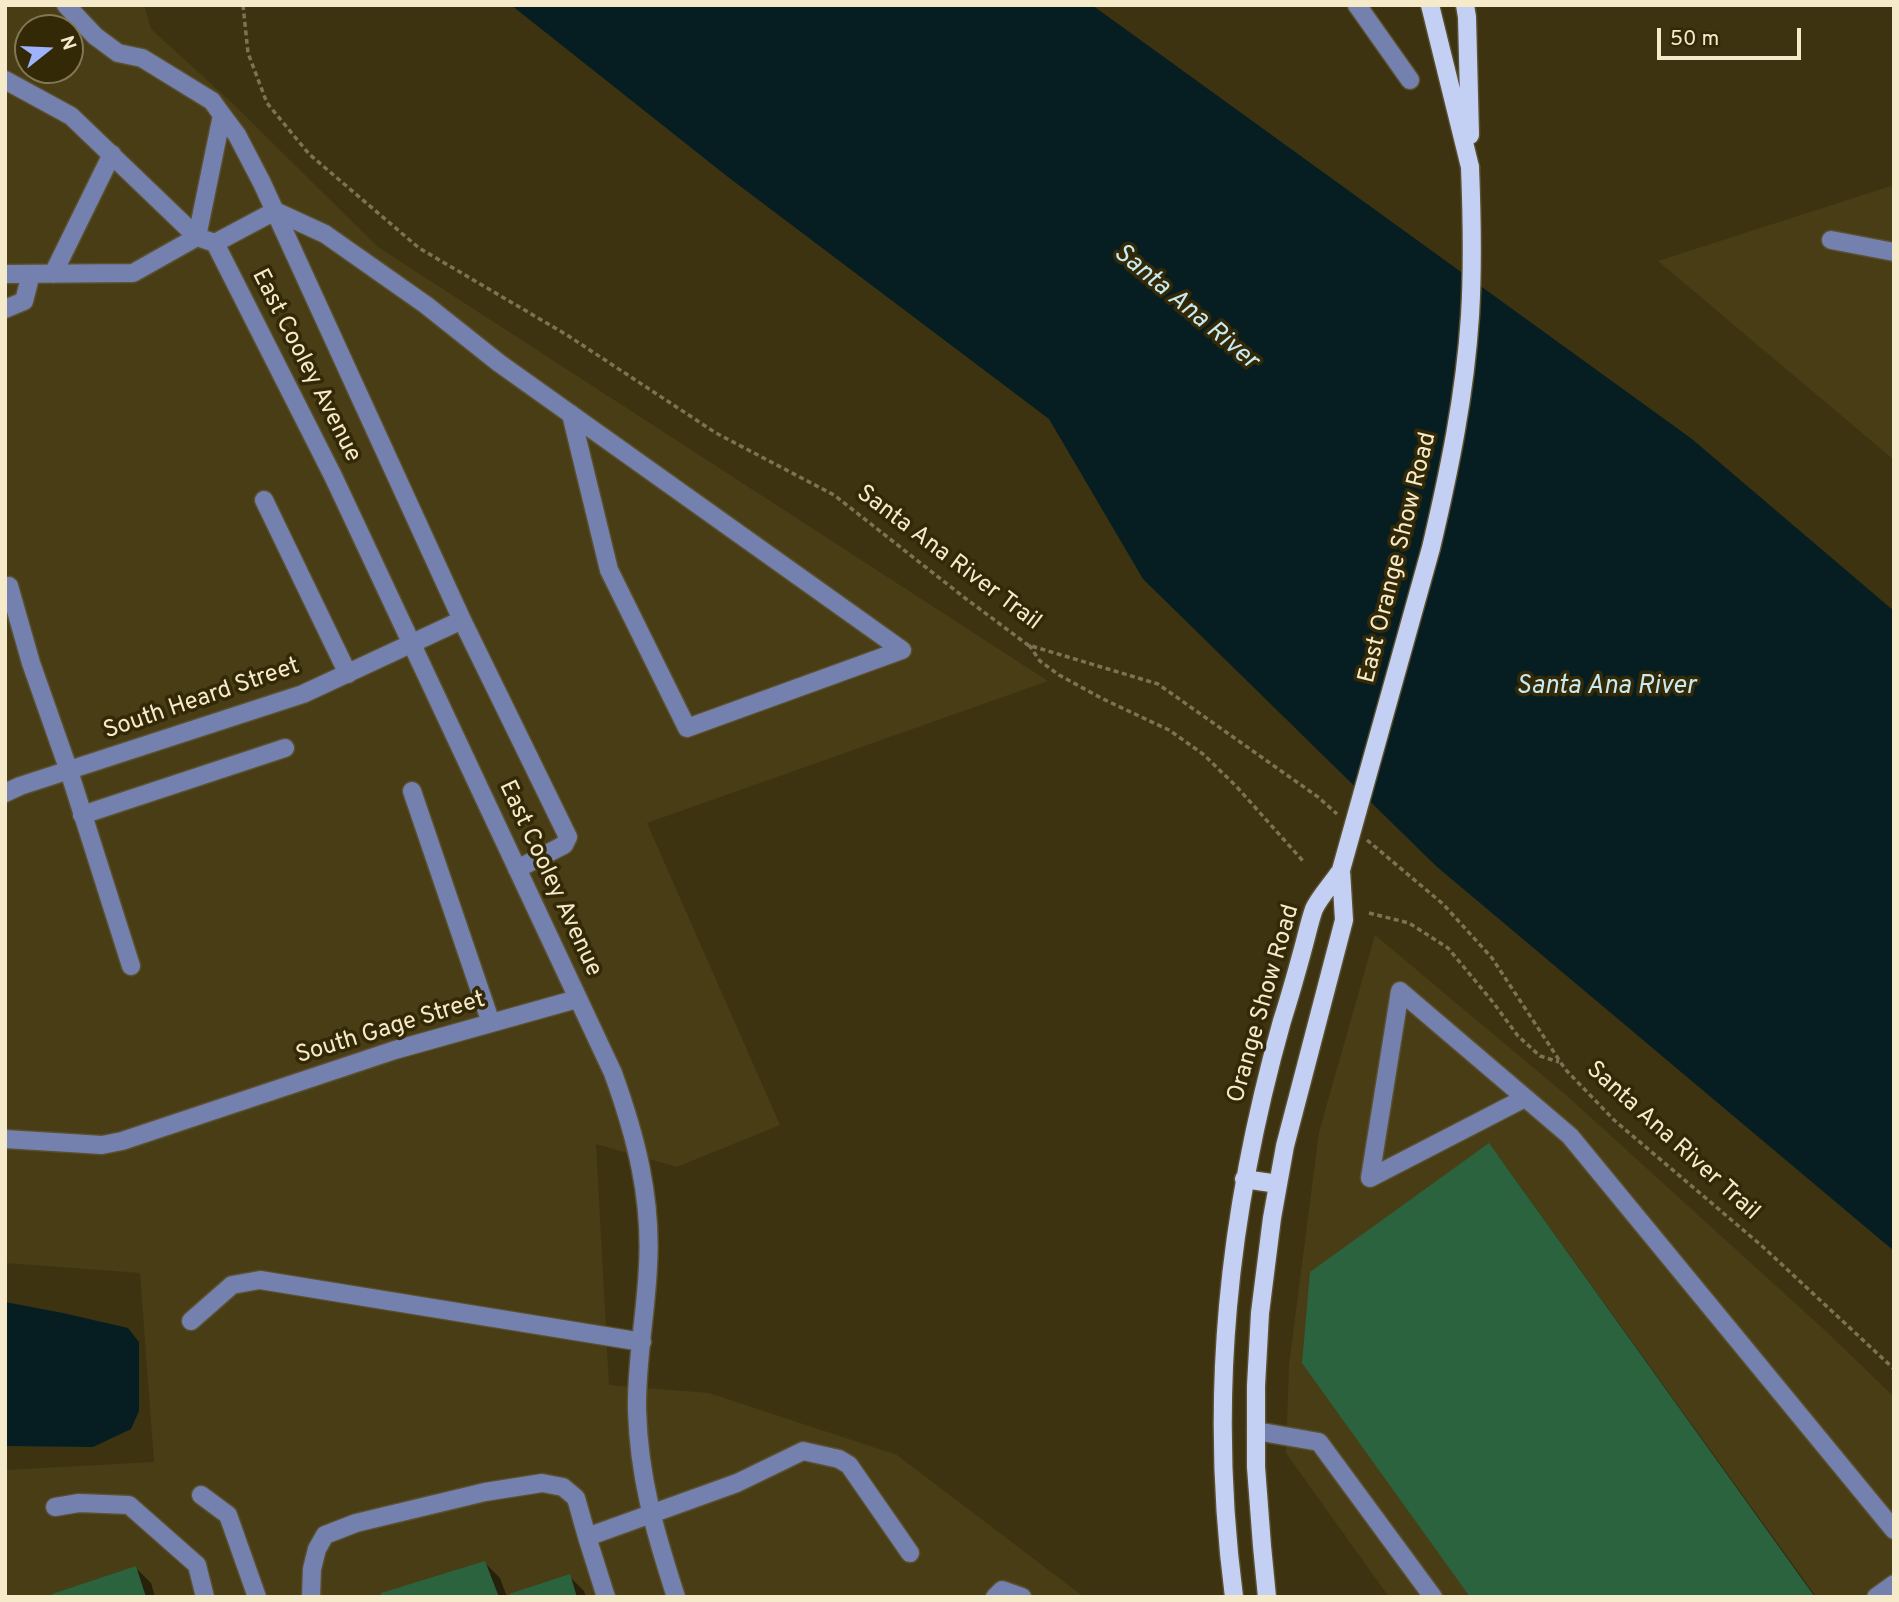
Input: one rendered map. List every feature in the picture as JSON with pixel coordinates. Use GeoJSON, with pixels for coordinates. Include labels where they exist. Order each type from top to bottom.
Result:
{"type":"FeatureCollection","features":[{"type":"Feature","properties":{"kind":"main road","name":"East Orange Show Road"},"geometry":{"type":"LineString","coordinates":[[1430,5],[1470,167]]}},
{"type":"Feature","properties":{"kind":"main road","name":"East Orange Show Road"},"geometry":{"type":"LineString","coordinates":[[1341,870],[1431,548],[1454,442],[1469,318],[1472,257],[1465,5]]}},
{"type":"Feature","properties":{"kind":"main road","name":"Orange Show Road"},"geometry":{"type":"LineString","coordinates":[[1234,1597],[1227,1549],[1222,1385],[1233,1251],[1244,1179],[1268,1070],[1315,908],[1341,870]]}},
{"type":"Feature","properties":{"kind":"main road","name":"Orange Show Road"},"geometry":{"type":"LineString","coordinates":[[1268,1597],[1256,1467],[1256,1386],[1260,1313],[1272,1218],[1285,1146],[1344,920],[1341,870]]}},
{"type":"Feature","properties":{"kind":"main road"},"geometry":{"type":"LineString","coordinates":[[1244,1179],[1278,1184]]}},
{"type":"Feature","properties":{"kind":"street"},"geometry":{"type":"LineString","coordinates":[[66,5],[95,36],[118,53],[142,58],[212,101],[237,135],[275,211],[462,620],[568,837],[564,845],[517,869]]}},
{"type":"Feature","properties":{"kind":"street"},"geometry":{"type":"LineString","coordinates":[[1357,5],[1410,80]]}},
{"type":"Feature","properties":{"kind":"street"},"geometry":{"type":"LineString","coordinates":[[5,80],[71,116],[197,237],[215,243],[275,211]]}},
{"type":"Feature","properties":{"kind":"street"},"geometry":{"type":"LineString","coordinates":[[5,274],[133,273],[197,237],[222,115]]}},
{"type":"Feature","properties":{"kind":"street"},"geometry":{"type":"LineString","coordinates":[[53,274],[112,154]]}},
{"type":"Feature","properties":{"kind":"street"},"geometry":{"type":"LineString","coordinates":[[275,211],[325,234],[426,305],[499,363],[571,414],[780,564],[902,650],[688,728],[609,570],[571,414]]}},
{"type":"Feature","properties":{"kind":"street"},"geometry":{"type":"LineString","coordinates":[[1831,240],[1894,252]]}},
{"type":"Feature","properties":{"kind":"street","name":"East Cooley Avenue"},"geometry":{"type":"LineString","coordinates":[[215,243],[333,476],[613,1073],[629,1119],[643,1175],[648,1220],[649,1265],[637,1408],[640,1458],[651,1513],[676,1597]]}},
{"type":"Feature","properties":{"kind":"street"},"geometry":{"type":"LineString","coordinates":[[5,309],[24,301],[31,274]]}},
{"type":"Feature","properties":{"kind":"street"},"geometry":{"type":"LineString","coordinates":[[264,500],[348,674]]}},
{"type":"Feature","properties":{"kind":"street"},"geometry":{"type":"LineString","coordinates":[[9,586],[31,663],[69,771],[131,966]]}},
{"type":"Feature","properties":{"kind":"street","name":"South Heard Street"},"geometry":{"type":"LineString","coordinates":[[5,793],[293,698],[462,620]]}},
{"type":"Feature","properties":{"kind":"street"},"geometry":{"type":"LineString","coordinates":[[82,814],[285,748]]}},
{"type":"Feature","properties":{"kind":"street"},"geometry":{"type":"LineString","coordinates":[[412,792],[491,1023]]}},
{"type":"Feature","properties":{"kind":"street"},"geometry":{"type":"LineString","coordinates":[[1525,1098],[1370,1178],[1400,991],[1570,1136],[1894,1530]]}},
{"type":"Feature","properties":{"kind":"street","name":"South Gage Street"},"geometry":{"type":"LineString","coordinates":[[5,1139],[102,1145],[122,1141],[395,1050],[577,999]]}},
{"type":"Feature","properties":{"kind":"street"},"geometry":{"type":"LineString","coordinates":[[191,1321],[232,1285],[260,1280],[642,1342]]}},
{"type":"Feature","properties":{"kind":"street"},"geometry":{"type":"LineString","coordinates":[[1256,1431],[1319,1442],[1433,1597]]}},
{"type":"Feature","properties":{"kind":"street"},"geometry":{"type":"LineString","coordinates":[[587,1537],[737,1483],[803,1451],[839,1459],[849,1465],[910,1553]]}},
{"type":"Feature","properties":{"kind":"street"},"geometry":{"type":"LineString","coordinates":[[312,1597],[312,1569],[317,1549],[325,1535],[356,1523],[485,1492],[542,1483],[564,1487],[576,1498],[606,1597]]}},
{"type":"Feature","properties":{"kind":"street"},"geometry":{"type":"LineString","coordinates":[[201,1495],[228,1515],[257,1597]]}},
{"type":"Feature","properties":{"kind":"street"},"geometry":{"type":"LineString","coordinates":[[55,1507],[79,1503],[129,1505],[197,1565],[205,1597]]}},
{"type":"Feature","properties":{"kind":"street"},"geometry":{"type":"LineString","coordinates":[[1876,1597],[1894,1584]]}},
{"type":"Feature","properties":{"kind":"street"},"geometry":{"type":"LineString","coordinates":[[995,1597],[1002,1590],[1022,1597]]}},
{"type":"Feature","properties":{"kind":"path","name":"Santa Ana River Trail"},"geometry":{"type":"LineString","coordinates":[[243,5],[248,53],[267,103],[309,154],[419,248],[567,335],[716,433],[834,495],[1028,645],[1158,684],[1338,814]]}},
{"type":"Feature","properties":{"kind":"path"},"geometry":{"type":"LineString","coordinates":[[1028,645],[1040,661],[1059,675],[1169,730],[1203,754],[1304,861]]}},
{"type":"Feature","properties":{"kind":"path","name":"Santa Ana River Trail"},"geometry":{"type":"LineString","coordinates":[[1368,840],[1443,904],[1492,958],[1565,1069],[1614,1120],[1762,1246],[1894,1369]]}},
{"type":"Feature","properties":{"kind":"path"},"geometry":{"type":"LineString","coordinates":[[1369,913],[1409,923],[1448,948],[1518,1036],[1540,1056],[1560,1062]]}},
{"type":"Feature","properties":{"kind":"shaded area"},"geometry":{"type":"Polygon","coordinates":[[[5,5],[144,5],[151,29],[231,102],[378,247],[1048,681],[647,823],[780,1125],[677,1167],[596,1144],[609,1385],[709,1393],[897,1455],[1084,1597],[5,1597],[5,1470],[154,1462],[140,1273],[5,1263],[5,5]]]}},
{"type":"Feature","properties":{"kind":"shaded area"},"geometry":{"type":"Polygon","coordinates":[[[1894,185],[1894,460],[1658,261],[1894,185]]]}},
{"type":"Feature","properties":{"kind":"shaded area"},"geometry":{"type":"Polygon","coordinates":[[[1375,935],[1566,1095],[1830,1335],[1894,1397],[1894,1597],[1389,1597],[1286,1453],[1289,1365],[1319,1132],[1375,935]]]}},
{"type":"Feature","properties":{"kind":"water","name":"Santa Ana River"},"geometry":{"type":"Polygon","coordinates":[[[511,5],[1092,5],[1692,439],[1894,611],[1894,1251],[1436,866],[1143,579],[1049,419],[728,177],[511,5]]]}},
{"type":"Feature","properties":{"kind":"water"},"geometry":{"type":"Polygon","coordinates":[[[5,1302],[128,1328],[139,1342],[139,1411],[131,1429],[93,1447],[5,1446],[5,1302]]]}},
{"type":"Feature","properties":{"kind":"building"},"geometry":{"type":"Polygon","coordinates":[[[1489,1143],[1815,1597],[1470,1597],[1302,1363],[1310,1272],[1489,1143]]]}},
{"type":"Feature","properties":{"kind":"building"},"geometry":{"type":"Polygon","coordinates":[[[485,1561],[499,1597],[381,1597],[381,1593],[485,1561]]]}},
{"type":"Feature","properties":{"kind":"building"},"geometry":{"type":"Polygon","coordinates":[[[136,1566],[146,1597],[52,1597],[52,1594],[136,1566]]]}},
{"type":"Feature","properties":{"kind":"building"},"geometry":{"type":"Polygon","coordinates":[[[570,1574],[577,1597],[510,1597],[509,1594],[570,1574]]]}}]}
